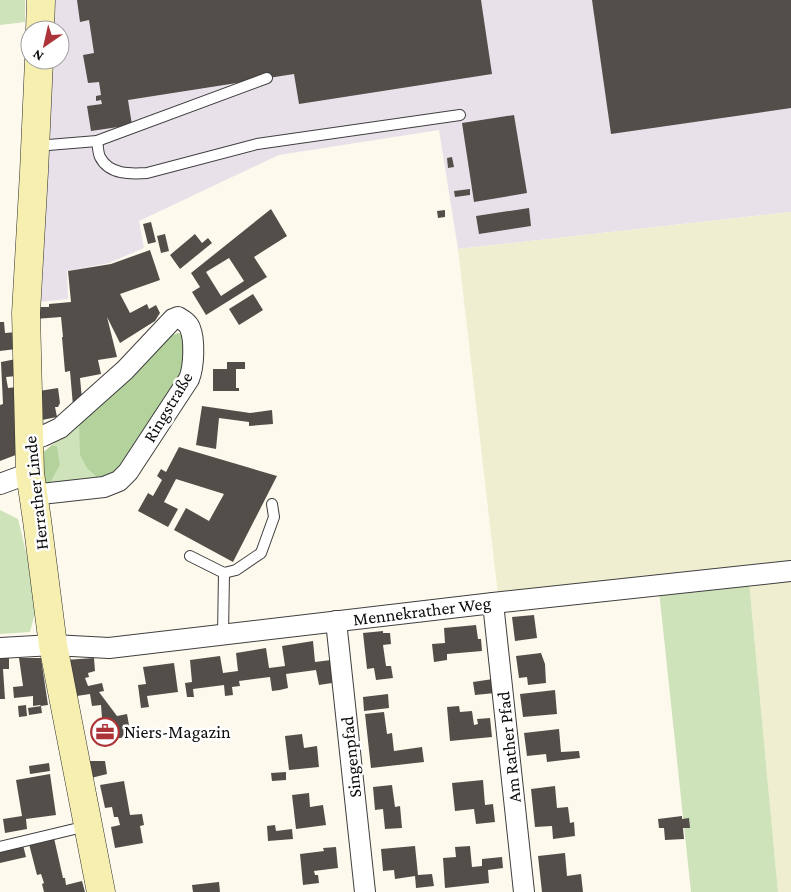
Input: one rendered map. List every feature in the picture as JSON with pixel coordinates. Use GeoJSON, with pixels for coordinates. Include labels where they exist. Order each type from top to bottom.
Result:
{"type":"FeatureCollection","features":[{"type":"Feature","properties":{"kind":"street"},"geometry":{"type":"LineString","coordinates":[[40,20],[41,0]]}},
{"type":"Feature","properties":{"kind":"street","name":"Herrather Linde"},"geometry":{"type":"LineString","coordinates":[[39,70],[26,313],[31,484],[53,645],[101,892]]}},
{"type":"Feature","properties":{"kind":"street","name":"Ringstraße"},"geometry":{"type":"LineString","coordinates":[[29,440],[60,428],[125,370],[173,318],[178,317],[190,328],[193,358],[189,379],[128,472],[119,481],[104,487],[31,484]]}},
{"type":"Feature","properties":{"kind":"street"},"geometry":{"type":"LineString","coordinates":[[0,484],[31,484]]}},
{"type":"Feature","properties":{"kind":"street","name":"Mennekrather Weg"},"geometry":{"type":"LineString","coordinates":[[0,648],[53,645],[110,648],[493,603],[791,571]]}},
{"type":"Feature","properties":{"kind":"street","name":"Am Rather Pfad"},"geometry":{"type":"LineString","coordinates":[[493,603],[524,892]]}},
{"type":"Feature","properties":{"kind":"street","name":"Singenpfad"},"geometry":{"type":"LineString","coordinates":[[336,621],[365,892]]}},
{"type":"Feature","properties":{"kind":"lane"},"geometry":{"type":"LineString","coordinates":[[35,146],[97,141],[267,78]]}},
{"type":"Feature","properties":{"kind":"lane"},"geometry":{"type":"LineString","coordinates":[[97,141],[100,157],[107,166],[117,172],[147,173],[257,144],[460,115]]}},
{"type":"Feature","properties":{"kind":"lane"},"geometry":{"type":"LineString","coordinates":[[190,556],[224,573],[236,570],[261,553],[274,517],[272,504]]}},
{"type":"Feature","properties":{"kind":"lane"},"geometry":{"type":"LineString","coordinates":[[223,634],[224,573]]}},
{"type":"Feature","properties":{"kind":"lane"},"geometry":{"type":"LineString","coordinates":[[0,847],[88,826]]}},
{"type":"Feature","properties":{"kind":"shaded area"},"geometry":{"type":"Polygon","coordinates":[[[55,0],[791,0],[791,212],[458,249],[439,130],[279,155],[139,221],[144,248],[109,263],[67,271],[68,299],[39,302],[51,70],[70,70],[70,20],[54,20],[55,0]]]}},
{"type":"Feature","properties":{"kind":"shaded area"},"geometry":{"type":"Polygon","coordinates":[[[791,212],[791,564],[498,595],[458,249],[791,212]]]}},
{"type":"Feature","properties":{"kind":"shaded area"},"geometry":{"type":"Polygon","coordinates":[[[791,576],[791,892],[778,892],[749,581],[791,576]]]}},
{"type":"Feature","properties":{"kind":"green space"},"geometry":{"type":"Polygon","coordinates":[[[0,0],[25,0],[25,20],[20,20],[20,23],[0,25],[0,0]]]}},
{"type":"Feature","properties":{"kind":"green space"},"geometry":{"type":"Polygon","coordinates":[[[178,333],[184,334],[189,361],[125,466],[100,480],[87,468],[80,455],[79,420],[173,335],[178,333]]]}},
{"type":"Feature","properties":{"kind":"green space"},"geometry":{"type":"Polygon","coordinates":[[[79,420],[100,480],[48,487],[60,465],[57,446],[52,445],[79,420]]]}},
{"type":"Feature","properties":{"kind":"green space"},"geometry":{"type":"Polygon","coordinates":[[[52,445],[57,446],[60,465],[48,487],[39,487],[34,460],[52,445]]]}},
{"type":"Feature","properties":{"kind":"green space"},"geometry":{"type":"Polygon","coordinates":[[[0,510],[18,519],[38,602],[30,632],[0,634],[0,510]]]}},
{"type":"Feature","properties":{"kind":"green space"},"geometry":{"type":"Polygon","coordinates":[[[749,581],[778,892],[691,892],[659,591],[749,581]]]}},
{"type":"Feature","properties":{"kind":"building"},"geometry":{"type":"Polygon","coordinates":[[[77,0],[481,0],[492,74],[299,104],[294,74],[128,100],[132,125],[91,131],[87,106],[102,104],[101,100],[96,101],[96,96],[101,95],[99,82],[88,83],[83,55],[94,53],[89,20],[80,22],[77,0]]]}},
{"type":"Feature","properties":{"kind":"building"},"geometry":{"type":"Polygon","coordinates":[[[592,0],[791,0],[791,108],[611,134],[592,0]]]}},
{"type":"Feature","properties":{"kind":"building"},"geometry":{"type":"Polygon","coordinates":[[[514,115],[527,193],[474,202],[462,123],[514,115]]]}},
{"type":"Feature","properties":{"kind":"building"},"geometry":{"type":"Polygon","coordinates":[[[452,157],[454,167],[448,168],[447,158],[452,157]]]}},
{"type":"Feature","properties":{"kind":"building"},"geometry":{"type":"Polygon","coordinates":[[[470,189],[470,195],[455,197],[454,191],[470,189]]]}},
{"type":"Feature","properties":{"kind":"building"},"geometry":{"type":"Polygon","coordinates":[[[529,208],[531,226],[479,234],[476,216],[529,208]]]}},
{"type":"Feature","properties":{"kind":"building"},"geometry":{"type":"Polygon","coordinates":[[[271,209],[287,236],[254,257],[267,277],[206,315],[192,292],[200,287],[191,273],[271,209]],[[229,258],[206,272],[221,296],[244,281],[229,258]]]}},
{"type":"Feature","properties":{"kind":"building"},"geometry":{"type":"Polygon","coordinates":[[[445,210],[445,217],[438,218],[437,211],[445,210]]]}},
{"type":"Feature","properties":{"kind":"building"},"geometry":{"type":"Polygon","coordinates":[[[151,222],[156,242],[148,244],[143,224],[151,222]]]}},
{"type":"Feature","properties":{"kind":"building"},"geometry":{"type":"Polygon","coordinates":[[[165,234],[169,251],[161,253],[157,236],[165,234]]]}},
{"type":"Feature","properties":{"kind":"building"},"geometry":{"type":"Polygon","coordinates":[[[195,234],[202,243],[208,238],[212,243],[180,269],[170,255],[195,234]]]}},
{"type":"Feature","properties":{"kind":"building"},"geometry":{"type":"Polygon","coordinates":[[[150,250],[160,280],[120,294],[130,313],[147,304],[149,309],[156,305],[160,313],[155,321],[120,343],[107,317],[117,357],[98,360],[101,374],[80,378],[82,399],[73,406],[70,371],[65,372],[61,317],[35,319],[35,307],[49,307],[49,304],[71,302],[68,271],[111,264],[150,250]]]}},
{"type":"Feature","properties":{"kind":"building"},"geometry":{"type":"Polygon","coordinates":[[[253,294],[263,310],[239,325],[229,309],[253,294]]]}},
{"type":"Feature","properties":{"kind":"building"},"geometry":{"type":"Polygon","coordinates":[[[0,322],[4,322],[5,333],[17,332],[16,349],[0,351],[0,322]]]}},
{"type":"Feature","properties":{"kind":"building"},"geometry":{"type":"Polygon","coordinates":[[[16,359],[17,376],[6,377],[8,388],[17,387],[21,453],[0,461],[0,405],[3,404],[1,362],[16,359]]]}},
{"type":"Feature","properties":{"kind":"building"},"geometry":{"type":"Polygon","coordinates":[[[227,362],[245,362],[245,369],[236,369],[236,388],[239,388],[239,391],[213,391],[213,369],[227,369],[227,362]]]}},
{"type":"Feature","properties":{"kind":"building"},"geometry":{"type":"Polygon","coordinates":[[[58,388],[60,403],[58,407],[55,407],[57,417],[37,421],[33,392],[58,388]]]}},
{"type":"Feature","properties":{"kind":"building"},"geometry":{"type":"Polygon","coordinates":[[[202,406],[250,413],[272,410],[273,424],[249,426],[249,422],[219,418],[216,449],[196,445],[202,406]]]}},
{"type":"Feature","properties":{"kind":"building"},"geometry":{"type":"Polygon","coordinates":[[[179,447],[277,476],[233,562],[174,530],[186,508],[209,521],[224,494],[176,479],[164,502],[178,509],[168,527],[138,511],[148,493],[153,496],[162,480],[157,476],[161,469],[166,472],[179,447]]]}},
{"type":"Feature","properties":{"kind":"building"},"geometry":{"type":"Polygon","coordinates":[[[534,615],[537,638],[515,641],[512,617],[534,615]]]}},
{"type":"Feature","properties":{"kind":"building"},"geometry":{"type":"Polygon","coordinates":[[[476,625],[478,639],[481,639],[482,651],[447,654],[447,660],[434,662],[432,644],[445,643],[444,628],[476,625]]]}},
{"type":"Feature","properties":{"kind":"building"},"geometry":{"type":"Polygon","coordinates":[[[383,631],[383,633],[390,633],[391,644],[383,645],[386,666],[391,666],[393,678],[376,680],[374,668],[367,669],[363,633],[383,631]]]}},
{"type":"Feature","properties":{"kind":"building"},"geometry":{"type":"Polygon","coordinates":[[[313,641],[315,662],[331,660],[332,683],[319,685],[316,670],[286,674],[288,688],[280,690],[272,691],[270,677],[239,681],[240,686],[232,687],[233,695],[225,696],[224,685],[193,689],[194,697],[187,697],[185,683],[192,682],[190,660],[220,656],[223,673],[238,671],[236,653],[266,648],[269,668],[285,666],[282,646],[313,641]]]}},
{"type":"Feature","properties":{"kind":"building"},"geometry":{"type":"Polygon","coordinates":[[[541,653],[545,664],[546,683],[528,685],[527,677],[519,678],[516,656],[541,653]]]}},
{"type":"Feature","properties":{"kind":"building"},"geometry":{"type":"Polygon","coordinates":[[[0,658],[9,658],[9,669],[3,669],[5,699],[0,699],[0,658]]]}},
{"type":"Feature","properties":{"kind":"building"},"geometry":{"type":"Polygon","coordinates":[[[19,658],[41,658],[48,705],[33,706],[33,696],[14,698],[13,687],[23,686],[19,658]]]}},
{"type":"Feature","properties":{"kind":"building"},"geometry":{"type":"Polygon","coordinates":[[[94,658],[95,671],[88,673],[89,677],[85,678],[88,686],[102,683],[104,691],[99,692],[117,716],[127,714],[131,736],[103,741],[99,719],[102,718],[101,705],[92,706],[90,694],[70,697],[65,660],[94,658]]]}},
{"type":"Feature","properties":{"kind":"building"},"geometry":{"type":"Polygon","coordinates":[[[174,663],[178,692],[147,696],[149,707],[141,708],[138,685],[146,684],[143,667],[174,663]]]}},
{"type":"Feature","properties":{"kind":"building"},"geometry":{"type":"Polygon","coordinates":[[[493,679],[495,693],[475,695],[473,682],[493,679]]]}},
{"type":"Feature","properties":{"kind":"building"},"geometry":{"type":"Polygon","coordinates":[[[555,690],[557,714],[523,717],[520,694],[555,690]]]}},
{"type":"Feature","properties":{"kind":"building"},"geometry":{"type":"Polygon","coordinates":[[[388,694],[389,708],[364,711],[363,697],[388,694]]]}},
{"type":"Feature","properties":{"kind":"building"},"geometry":{"type":"Polygon","coordinates":[[[26,705],[27,716],[19,717],[18,706],[26,705]]]}},
{"type":"Feature","properties":{"kind":"building"},"geometry":{"type":"Polygon","coordinates":[[[41,706],[42,713],[29,715],[28,708],[41,706]]]}},
{"type":"Feature","properties":{"kind":"building"},"geometry":{"type":"Polygon","coordinates":[[[459,706],[460,712],[472,711],[474,725],[478,724],[477,719],[490,718],[492,737],[450,741],[447,707],[459,706]]]}},
{"type":"Feature","properties":{"kind":"building"},"geometry":{"type":"Polygon","coordinates":[[[384,712],[387,734],[392,733],[394,751],[422,747],[424,762],[371,768],[365,714],[384,712]]]}},
{"type":"Feature","properties":{"kind":"building"},"geometry":{"type":"Polygon","coordinates":[[[559,729],[561,752],[579,751],[580,758],[547,762],[546,754],[527,756],[524,733],[559,729]]]}},
{"type":"Feature","properties":{"kind":"building"},"geometry":{"type":"Polygon","coordinates":[[[302,734],[304,748],[317,746],[319,767],[289,770],[285,736],[302,734]]]}},
{"type":"Feature","properties":{"kind":"building"},"geometry":{"type":"Polygon","coordinates":[[[87,761],[105,761],[107,774],[91,778],[87,761]]]}},
{"type":"Feature","properties":{"kind":"building"},"geometry":{"type":"Polygon","coordinates":[[[49,763],[50,771],[30,774],[29,766],[49,763]]]}},
{"type":"Feature","properties":{"kind":"building"},"geometry":{"type":"Polygon","coordinates":[[[286,772],[286,780],[272,781],[271,773],[286,772]]]}},
{"type":"Feature","properties":{"kind":"building"},"geometry":{"type":"Polygon","coordinates":[[[50,774],[56,815],[26,819],[27,829],[5,833],[3,819],[22,816],[16,780],[50,774]]]}},
{"type":"Feature","properties":{"kind":"building"},"geometry":{"type":"Polygon","coordinates":[[[483,780],[485,805],[493,804],[495,822],[476,824],[474,809],[455,811],[452,783],[483,780]]]}},
{"type":"Feature","properties":{"kind":"building"},"geometry":{"type":"Polygon","coordinates":[[[124,781],[130,815],[142,814],[144,825],[140,826],[143,843],[115,848],[111,827],[120,825],[118,817],[114,817],[112,807],[105,808],[100,785],[124,781]]]}},
{"type":"Feature","properties":{"kind":"building"},"geometry":{"type":"Polygon","coordinates":[[[392,785],[395,807],[400,806],[402,828],[385,829],[383,809],[375,810],[373,787],[392,785]]]}},
{"type":"Feature","properties":{"kind":"building"},"geometry":{"type":"Polygon","coordinates":[[[555,786],[557,808],[568,807],[570,823],[574,822],[575,836],[553,839],[552,826],[535,827],[531,789],[555,786]]]}},
{"type":"Feature","properties":{"kind":"building"},"geometry":{"type":"Polygon","coordinates":[[[309,793],[310,807],[323,805],[326,825],[296,829],[292,795],[309,793]]]}},
{"type":"Feature","properties":{"kind":"building"},"geometry":{"type":"Polygon","coordinates":[[[682,816],[682,819],[689,818],[690,828],[683,828],[684,839],[665,840],[664,828],[659,828],[658,819],[682,816]]]}},
{"type":"Feature","properties":{"kind":"building"},"geometry":{"type":"Polygon","coordinates":[[[275,825],[276,831],[292,829],[293,839],[268,841],[267,826],[275,825]]]}},
{"type":"Feature","properties":{"kind":"building"},"geometry":{"type":"Polygon","coordinates":[[[54,838],[66,885],[82,881],[85,892],[44,892],[42,884],[44,883],[41,874],[37,875],[29,844],[54,838]]]}},
{"type":"Feature","properties":{"kind":"building"},"geometry":{"type":"Polygon","coordinates":[[[23,845],[26,857],[0,863],[0,851],[23,845]]]}},
{"type":"Feature","properties":{"kind":"building"},"geometry":{"type":"Polygon","coordinates":[[[415,846],[418,875],[432,874],[434,886],[416,888],[415,876],[395,879],[394,870],[383,871],[381,849],[415,846]]]}},
{"type":"Feature","properties":{"kind":"building"},"geometry":{"type":"Polygon","coordinates":[[[470,846],[472,867],[482,866],[482,859],[502,857],[503,868],[488,870],[489,883],[445,888],[443,858],[456,857],[455,847],[470,846]]]}},
{"type":"Feature","properties":{"kind":"building"},"geometry":{"type":"Polygon","coordinates":[[[336,847],[338,868],[314,871],[315,875],[318,875],[319,883],[303,885],[300,854],[324,851],[323,848],[336,847]]]}},
{"type":"Feature","properties":{"kind":"building"},"geometry":{"type":"Polygon","coordinates":[[[565,853],[567,876],[581,874],[583,892],[542,892],[538,856],[565,853]]]}},
{"type":"Feature","properties":{"kind":"building"},"geometry":{"type":"Polygon","coordinates":[[[219,882],[220,892],[193,892],[192,885],[219,882]]]}},
{"type":"Feature","properties":{"kind":"place","name":"Niers-Magazin"},"geometry":{"type":"Point","coordinates":[105,732]}}]}
